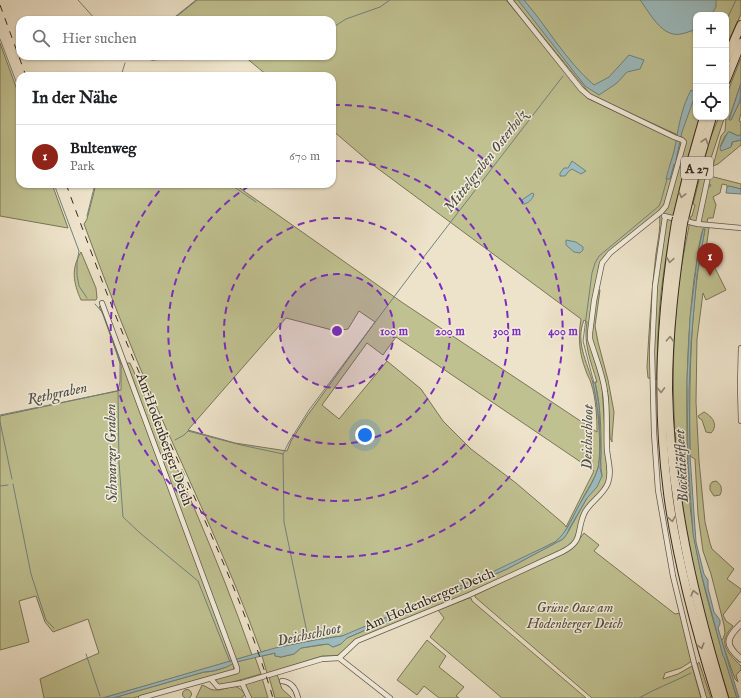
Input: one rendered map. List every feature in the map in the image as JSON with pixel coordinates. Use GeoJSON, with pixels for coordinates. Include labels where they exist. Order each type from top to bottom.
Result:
{"type":"FeatureCollection","features":[{"type":"Feature","properties":{"kind":"highway"},"geometry":{"type":"LineString","coordinates":[[729,52],[741,25]]}},
{"type":"Feature","properties":{"kind":"highway"},"geometry":{"type":"LineString","coordinates":[[729,73],[741,43]]}},
{"type":"Feature","properties":{"kind":"highway","name":"A 27"},"geometry":{"type":"LineString","coordinates":[[703,120],[687,176],[680,221],[672,302],[668,388],[672,465],[680,522],[692,586],[724,698]]}},
{"type":"Feature","properties":{"kind":"highway","name":"A 27"},"geometry":{"type":"LineString","coordinates":[[711,120],[680,221],[668,270],[663,328],[661,387],[663,440],[668,492],[678,555],[716,698]]}},
{"type":"Feature","properties":{"kind":"street"},"geometry":{"type":"LineString","coordinates":[[510,0],[578,85],[589,96],[684,142],[666,206],[661,212],[665,217],[698,224],[741,228]]}},
{"type":"Feature","properties":{"kind":"street"},"geometry":{"type":"LineString","coordinates":[[698,224],[709,172]]}},
{"type":"Feature","properties":{"kind":"street","name":"Am Hodenberger Deich"},"geometry":{"type":"LineString","coordinates":[[339,658],[357,641],[470,595],[567,550],[575,543],[580,534],[584,514],[604,491],[609,479],[605,392],[590,339],[597,286],[602,263],[610,253],[661,212]]}},
{"type":"Feature","properties":{"kind":"street"},"geometry":{"type":"LineString","coordinates":[[665,217],[655,286],[652,352],[654,433],[658,490],[673,576],[704,698]]}},
{"type":"Feature","properties":{"kind":"street","name":"Am Hodenberger Deich"},"geometry":{"type":"LineString","coordinates":[[102,303],[237,668],[237,671],[141,698]]}},
{"type":"Feature","properties":{"kind":"street"},"geometry":{"type":"LineString","coordinates":[[741,348],[741,421]]}},
{"type":"Feature","properties":{"kind":"street"},"geometry":{"type":"LineString","coordinates":[[741,624],[730,634],[729,643],[732,651],[741,660]]}},
{"type":"Feature","properties":{"kind":"street"},"geometry":{"type":"LineString","coordinates":[[211,679],[218,687],[242,683],[309,662],[322,659],[339,658],[390,698]]}},
{"type":"Feature","properties":{"kind":"street"},"geometry":{"type":"LineString","coordinates":[[282,682],[287,682],[292,685],[298,698]]}},
{"type":"Feature","properties":{"kind":"street"},"geometry":{"type":"LineString","coordinates":[[242,683],[249,698]]}},
{"type":"Feature","properties":{"kind":"green space"},"geometry":{"type":"Polygon","coordinates":[[[197,0],[506,0],[587,98],[667,136],[669,131],[590,94],[513,0],[741,0],[741,14],[729,40],[729,12],[693,12],[693,120],[699,120],[681,182],[667,248],[659,314],[657,379],[648,378],[647,367],[652,289],[659,231],[659,212],[600,262],[595,288],[600,290],[595,326],[614,412],[612,442],[610,438],[608,396],[605,380],[588,337],[602,386],[608,479],[605,486],[590,503],[576,539],[567,548],[472,593],[357,639],[341,654],[336,656],[322,656],[267,673],[262,656],[275,653],[275,656],[281,657],[294,654],[301,648],[328,644],[333,647],[341,644],[347,638],[507,569],[563,539],[602,476],[600,414],[595,382],[597,382],[587,345],[587,322],[584,320],[581,344],[593,383],[596,401],[599,426],[599,460],[598,468],[592,482],[562,536],[555,542],[510,565],[349,634],[261,652],[223,557],[154,401],[109,291],[84,224],[87,219],[95,188],[240,188],[403,303],[597,432],[593,389],[586,372],[579,339],[581,319],[373,165],[336,133],[336,72],[263,72],[249,60],[336,60],[336,16],[177,16],[197,0]],[[359,311],[348,329],[336,331],[286,318],[188,430],[235,443],[287,451],[291,441],[307,416],[375,322],[359,311]],[[396,337],[383,355],[367,343],[322,405],[339,419],[387,361],[421,389],[443,421],[471,449],[516,483],[566,527],[594,471],[396,337]]]}},
{"type":"Feature","properties":{"kind":"green space"},"geometry":{"type":"Polygon","coordinates":[[[0,43],[16,87],[16,188],[53,188],[68,228],[0,216],[0,43]]]}},
{"type":"Feature","properties":{"kind":"green space"},"geometry":{"type":"Polygon","coordinates":[[[741,58],[741,83],[729,119],[729,88],[741,58]]]}},
{"type":"Feature","properties":{"kind":"green space"},"geometry":{"type":"Polygon","coordinates":[[[741,96],[741,113],[739,121],[741,122],[741,134],[738,136],[730,132],[725,136],[720,147],[729,148],[732,145],[732,142],[741,140],[741,145],[718,164],[713,166],[721,136],[725,131],[726,120],[731,120],[741,96]]]}},
{"type":"Feature","properties":{"kind":"green space"},"geometry":{"type":"Polygon","coordinates":[[[718,120],[724,120],[707,170],[710,172],[710,176],[741,184],[741,189],[729,186],[727,187],[727,185],[722,184],[720,193],[713,197],[716,205],[713,218],[708,218],[706,227],[709,228],[706,249],[708,256],[707,262],[713,264],[726,290],[706,300],[703,293],[697,339],[696,402],[699,461],[705,522],[710,543],[712,549],[734,569],[727,579],[741,589],[723,615],[726,621],[733,626],[728,632],[725,642],[728,652],[741,666],[741,670],[736,675],[738,682],[735,679],[721,640],[723,639],[725,633],[724,625],[711,574],[703,551],[698,515],[695,459],[690,456],[690,371],[693,314],[705,229],[703,229],[700,241],[694,279],[689,336],[687,433],[689,497],[697,556],[718,638],[737,698],[729,698],[712,642],[693,565],[679,479],[674,411],[674,343],[680,275],[691,216],[695,205],[693,204],[709,141],[718,120]]]}},
{"type":"Feature","properties":{"kind":"green space"},"geometry":{"type":"Polygon","coordinates":[[[81,252],[96,288],[96,300],[81,300],[76,287],[74,270],[81,252]]]}},
{"type":"Feature","properties":{"kind":"green space"},"geometry":{"type":"Polygon","coordinates":[[[100,306],[104,312],[232,661],[103,698],[44,698],[40,679],[99,653],[88,619],[53,632],[45,622],[36,596],[19,601],[29,642],[0,650],[0,416],[121,390],[121,365],[104,316],[99,307],[100,306]]]}},
{"type":"Feature","properties":{"kind":"green space"},"geometry":{"type":"Polygon","coordinates":[[[127,363],[130,363],[194,508],[252,655],[235,660],[127,363]]]}},
{"type":"Feature","properties":{"kind":"green space"},"geometry":{"type":"Polygon","coordinates":[[[704,412],[714,421],[714,427],[711,433],[706,432],[702,420],[698,416],[704,412]]]}},
{"type":"Feature","properties":{"kind":"green space"},"geometry":{"type":"Polygon","coordinates":[[[716,481],[720,485],[721,491],[720,495],[714,496],[710,490],[710,485],[712,482],[716,481]]]}},
{"type":"Feature","properties":{"kind":"green space","name":"Grüne Oase am Hodenberger Deich"},"geometry":{"type":"Polygon","coordinates":[[[584,533],[599,545],[594,551],[675,614],[680,613],[692,661],[681,668],[665,673],[663,679],[678,674],[692,666],[701,698],[592,698],[475,597],[475,595],[569,550],[584,533]]]}},
{"type":"Feature","properties":{"kind":"green space"},"geometry":{"type":"Polygon","coordinates":[[[471,598],[472,601],[586,698],[502,698],[430,637],[444,618],[438,610],[471,598]]]}},
{"type":"Feature","properties":{"kind":"green space"},"geometry":{"type":"Polygon","coordinates":[[[427,640],[446,656],[439,667],[464,687],[456,696],[459,698],[439,698],[424,686],[417,695],[397,680],[427,640]]]}},
{"type":"Feature","properties":{"kind":"green space"},"geometry":{"type":"Polygon","coordinates":[[[255,657],[261,674],[222,685],[218,685],[215,681],[216,679],[239,672],[236,662],[255,657]]]}},
{"type":"Feature","properties":{"kind":"green space"},"geometry":{"type":"Polygon","coordinates":[[[699,662],[711,698],[706,698],[697,664],[699,662]]]}},
{"type":"Feature","properties":{"kind":"green space"},"geometry":{"type":"Polygon","coordinates":[[[233,663],[234,670],[133,698],[113,698],[223,668],[233,663]]]}},
{"type":"Feature","properties":{"kind":"green space"},"geometry":{"type":"Polygon","coordinates":[[[277,674],[282,689],[292,698],[275,698],[269,677],[277,674]]]}},
{"type":"Feature","properties":{"kind":"green space"},"geometry":{"type":"Polygon","coordinates":[[[262,678],[268,698],[250,698],[244,686],[245,683],[262,678]]]}},
{"type":"Feature","properties":{"kind":"green space"},"geometry":{"type":"Polygon","coordinates":[[[202,685],[214,690],[234,686],[245,694],[242,698],[196,698],[202,685]]]}},
{"type":"Feature","properties":{"kind":"green space"},"geometry":{"type":"Polygon","coordinates":[[[187,689],[192,694],[187,699],[182,694],[187,689]]]}},
{"type":"Feature","properties":{"kind":"water"},"geometry":{"type":"Polygon","coordinates":[[[518,0],[524,0],[575,66],[594,85],[609,77],[629,55],[644,60],[640,69],[627,72],[617,83],[599,95],[585,86],[518,0]]]}},
{"type":"Feature","properties":{"kind":"water"},"geometry":{"type":"Polygon","coordinates":[[[640,0],[716,0],[716,7],[713,12],[693,12],[693,30],[683,34],[668,32],[652,18],[640,0]]]}},
{"type":"Feature","properties":{"kind":"water"},"geometry":{"type":"Polygon","coordinates":[[[741,83],[740,101],[731,120],[729,120],[741,83]]]}},
{"type":"Feature","properties":{"kind":"water"},"geometry":{"type":"Polygon","coordinates":[[[691,90],[693,91],[693,101],[682,132],[676,160],[683,162],[682,168],[674,164],[670,179],[666,179],[675,147],[685,103],[691,90]]]}},
{"type":"Feature","properties":{"kind":"water"},"geometry":{"type":"Polygon","coordinates":[[[728,132],[738,136],[741,134],[741,140],[732,142],[731,147],[721,151],[720,148],[728,132]]]}},
{"type":"Feature","properties":{"kind":"water"},"geometry":{"type":"Polygon","coordinates":[[[572,161],[586,171],[581,174],[572,169],[565,176],[560,176],[560,173],[564,168],[568,168],[572,161]]]}},
{"type":"Feature","properties":{"kind":"water"},"geometry":{"type":"Polygon","coordinates":[[[729,186],[741,189],[741,194],[726,193],[727,187],[729,186]]]}},
{"type":"Feature","properties":{"kind":"water"},"geometry":{"type":"Polygon","coordinates":[[[532,193],[534,194],[531,200],[526,204],[522,204],[522,200],[532,193]]]}},
{"type":"Feature","properties":{"kind":"water"},"geometry":{"type":"Polygon","coordinates":[[[703,229],[705,229],[697,274],[691,343],[689,392],[690,456],[696,542],[704,574],[708,580],[708,588],[714,612],[720,620],[718,628],[739,698],[737,698],[723,656],[700,569],[693,534],[688,461],[687,381],[690,318],[698,253],[703,229]]]}},
{"type":"Feature","properties":{"kind":"water"},"geometry":{"type":"Polygon","coordinates":[[[566,240],[576,242],[583,247],[583,250],[580,253],[574,252],[566,245],[566,240]]]}},
{"type":"Feature","properties":{"kind":"water"},"geometry":{"type":"Polygon","coordinates":[[[595,382],[599,406],[601,453],[600,468],[602,476],[597,487],[587,498],[563,539],[507,569],[347,638],[341,644],[333,647],[328,644],[301,648],[294,654],[281,657],[275,656],[275,653],[236,662],[227,667],[204,672],[113,698],[103,698],[275,648],[342,636],[484,576],[555,542],[568,527],[598,468],[600,437],[597,402],[593,383],[595,382]]]}},
{"type":"Feature","properties":{"kind":"waterway"},"geometry":{"type":"LineString","coordinates":[[78,0],[92,16]]}},
{"type":"Feature","properties":{"kind":"waterway","name":"Schwarzer Graben"},"geometry":{"type":"LineString","coordinates":[[176,16],[196,0]]}},
{"type":"Feature","properties":{"kind":"waterway"},"geometry":{"type":"LineString","coordinates":[[336,25],[346,19],[380,7],[390,0]]}},
{"type":"Feature","properties":{"kind":"waterway","name":"Deichschloot"},"geometry":{"type":"LineString","coordinates":[[729,15],[736,0]]}},
{"type":"Feature","properties":{"kind":"waterway"},"geometry":{"type":"LineString","coordinates":[[0,39],[16,81]]}},
{"type":"Feature","properties":{"kind":"waterway","name":"Schwarzer Graben"},"geometry":{"type":"LineString","coordinates":[[122,72],[125,63]]}},
{"type":"Feature","properties":{"kind":"waterway","name":"Mittelgraben Osterholz"},"geometry":{"type":"LineString","coordinates":[[423,258],[563,76]]}},
{"type":"Feature","properties":{"kind":"waterway","name":"Deichschloot"},"geometry":{"type":"LineString","coordinates":[[594,383],[583,341],[592,273],[595,263],[599,256],[659,206],[667,179]]}},
{"type":"Feature","properties":{"kind":"waterway","name":"Schwarzer Graben"},"geometry":{"type":"LineString","coordinates":[[55,188],[79,251],[77,275],[79,286],[87,298]]}},
{"type":"Feature","properties":{"kind":"waterway","name":"Schwarzer Graben"},"geometry":{"type":"LineString","coordinates":[[87,216],[94,188]]}},
{"type":"Feature","properties":{"kind":"waterway"},"geometry":{"type":"LineString","coordinates":[[236,188],[256,202]]}},
{"type":"Feature","properties":{"kind":"waterway","name":"Mittelgraben Osterholz"},"geometry":{"type":"LineString","coordinates":[[309,642],[284,522],[283,454],[309,410],[421,261]]}},
{"type":"Feature","properties":{"kind":"waterway","name":"Schwarzer Graben"},"geometry":{"type":"LineString","coordinates":[[95,304],[102,312],[120,364],[120,381],[118,392],[119,462],[123,517],[198,581],[230,662]]}},
{"type":"Feature","properties":{"kind":"waterway","name":"Rethgraben"},"geometry":{"type":"LineString","coordinates":[[0,415],[118,391]]}},
{"type":"Feature","properties":{"kind":"waterway"},"geometry":{"type":"LineString","coordinates":[[0,422],[12,479]]}},
{"type":"Feature","properties":{"kind":"waterway"},"geometry":{"type":"LineString","coordinates":[[175,440],[188,431],[283,454]]}},
{"type":"Feature","properties":{"kind":"waterway"},"geometry":{"type":"LineString","coordinates":[[13,484],[31,574],[46,620],[54,628]]}},
{"type":"Feature","properties":{"kind":"waterway"},"geometry":{"type":"LineString","coordinates":[[0,486],[8,485]]}},
{"type":"Feature","properties":{"kind":"waterway"},"geometry":{"type":"LineString","coordinates":[[86,654],[100,696]]}},
{"type":"Feature","properties":{"kind":"waterway"},"geometry":{"type":"LineString","coordinates":[[639,698],[691,673]]}},
{"type":"Feature","properties":{"kind":"railway"},"geometry":{"type":"LineString","coordinates":[[0,5],[16,49]]}},
{"type":"Feature","properties":{"kind":"railway"},"geometry":{"type":"LineString","coordinates":[[20,60],[25,72]]}},
{"type":"Feature","properties":{"kind":"railway"},"geometry":{"type":"LineString","coordinates":[[67,188],[102,282],[132,355],[229,576],[260,657],[273,698]]}},
{"type":"Feature","properties":{"kind":"place","name":"Bultenweg"},"geometry":{"type":"Point","coordinates":[710,276]}},
{"type":"Feature","properties":{"kind":"water label","name":"Blockdiekfleet"},"geometry":{"type":"Point","coordinates":[681,466]}}]}
